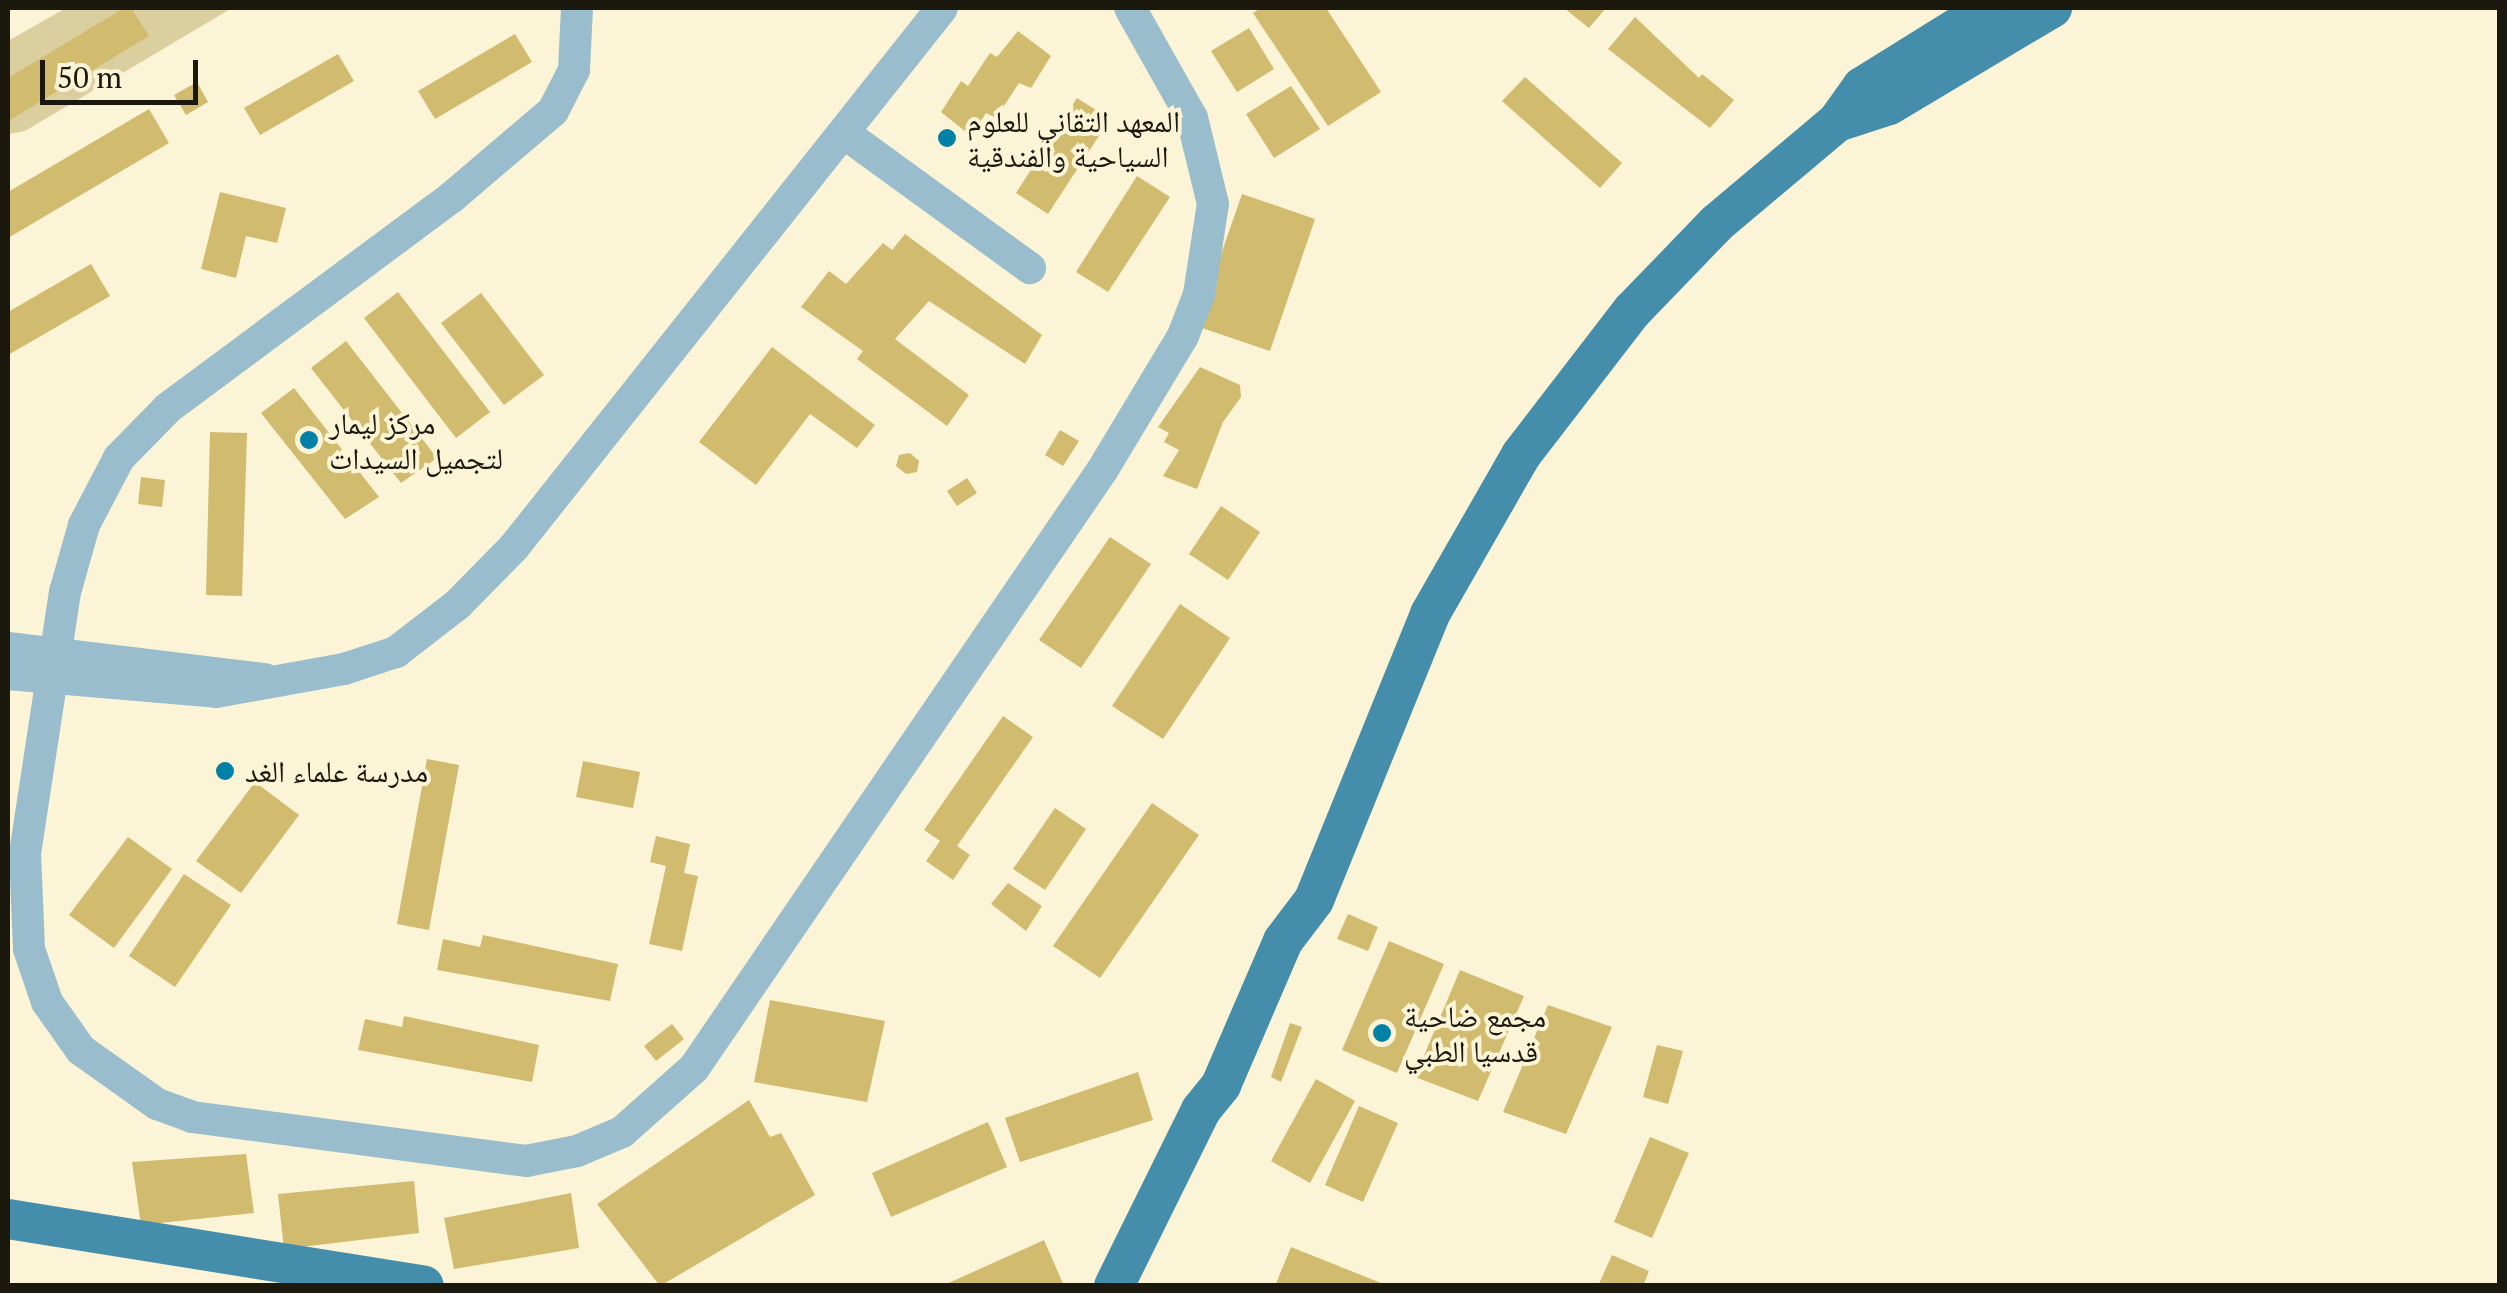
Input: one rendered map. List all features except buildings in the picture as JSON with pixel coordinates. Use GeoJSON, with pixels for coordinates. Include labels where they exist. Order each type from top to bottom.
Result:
{"type":"FeatureCollection","features":[{"type":"Feature","properties":{"kind":"main road"},"geometry":{"type":"LineString","coordinates":[[1114,1286],[1201,1110],[1221,1085],[1283,940],[1314,900],[1366,782],[1381,725],[1458,560],[1565,394],[1674,266],[1837,122],[1889,105],[2003,16],[2052,8]]}},
{"type":"Feature","properties":{"kind":"main road"},"geometry":{"type":"LineString","coordinates":[[1143,1286],[1217,1118],[1221,1085]]}},
{"type":"Feature","properties":{"kind":"main road"},"geometry":{"type":"LineString","coordinates":[[8,1220],[424,1286]]}},
{"type":"Feature","properties":{"kind":"main road"},"geometry":{"type":"LineString","coordinates":[[8,1241],[297,1286]]}},
{"type":"Feature","properties":{"kind":"street"},"geometry":{"type":"LineString","coordinates":[[577,8],[574,70],[535,129],[167,408],[118,458],[84,525],[54,666],[25,853],[29,949],[58,1018],[81,1050],[124,1084],[192,1117],[476,1158],[526,1161],[578,1151],[622,1132],[694,1068],[1102,469],[1182,336],[1199,294],[1213,204],[1192,118],[1130,8]]}},
{"type":"Feature","properties":{"kind":"street"},"geometry":{"type":"LineString","coordinates":[[8,674],[54,666],[218,668],[274,682],[396,652],[458,604],[514,547],[942,8]]}},
{"type":"Feature","properties":{"kind":"street"},"geometry":{"type":"LineString","coordinates":[[844,133],[1030,268]]}},
{"type":"Feature","properties":{"kind":"street"},"geometry":{"type":"LineString","coordinates":[[8,648],[54,666]]}},
{"type":"Feature","properties":{"kind":"shaded area"},"geometry":{"type":"Polygon","coordinates":[[[66,8],[232,8],[25,131],[8,134],[8,41],[66,8]]]}},
{"type":"Feature","properties":{"kind":"place","name":"المعهد التقاني للعلوم السياحية والفندقية"},"geometry":{"type":"Point","coordinates":[947,138]}},
{"type":"Feature","properties":{"kind":"place","name":"مركز ليمار لتجميل السيدات"},"geometry":{"type":"Point","coordinates":[309,440]}},
{"type":"Feature","properties":{"kind":"place","name":"مدرسة علماء الغد"},"geometry":{"type":"Point","coordinates":[225,771]}},
{"type":"Feature","properties":{"kind":"place","name":"مجمع ضاحية قدسيا الطبي"},"geometry":{"type":"Point","coordinates":[1382,1033]}}]}
